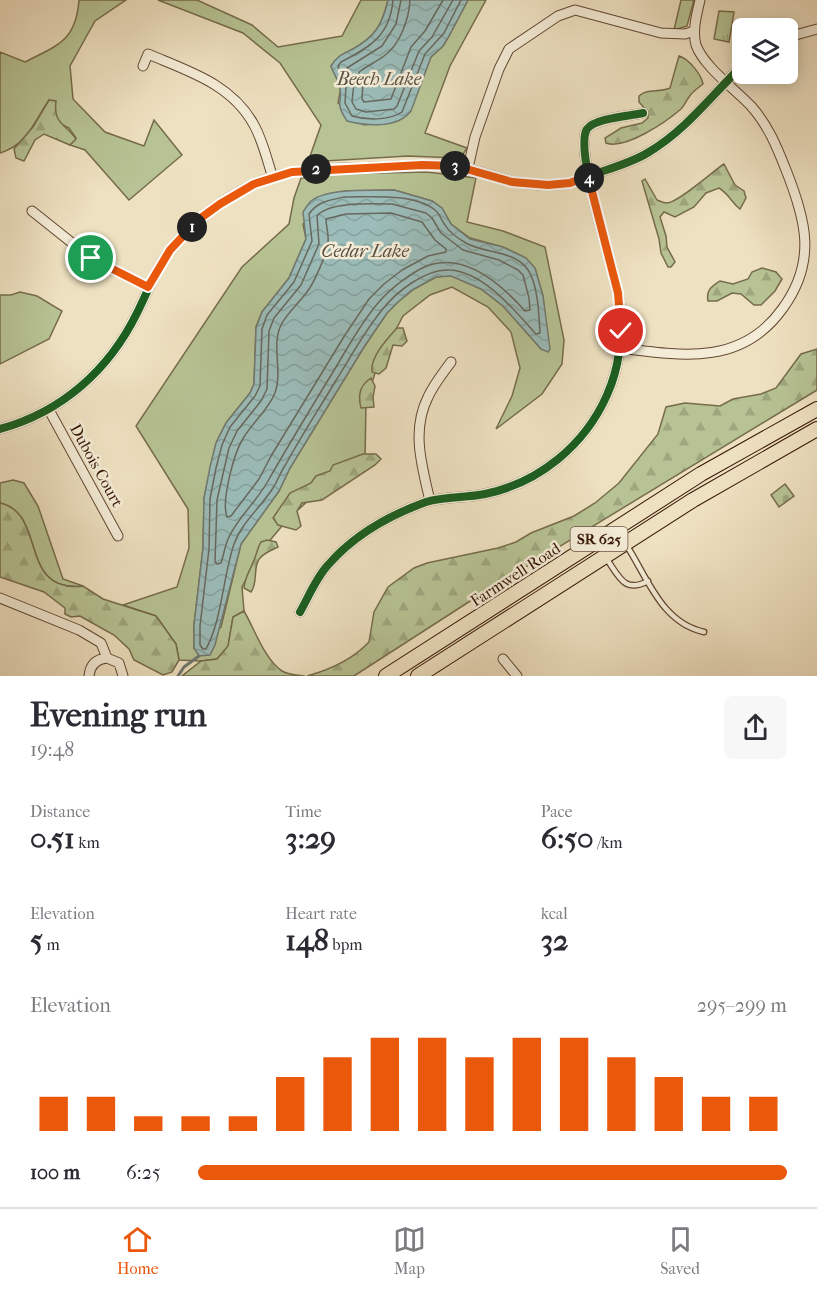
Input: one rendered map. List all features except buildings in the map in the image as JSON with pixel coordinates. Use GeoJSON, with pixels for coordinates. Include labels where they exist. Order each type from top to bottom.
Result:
{"type":"FeatureCollection","features":[{"type":"Feature","properties":{"kind":"main road","name":"Farmwell Road"},"geometry":{"type":"LineString","coordinates":[[386,676],[701,474],[817,409]]}},
{"type":"Feature","properties":{"kind":"main road","name":"Farmwell Road"},"geometry":{"type":"LineString","coordinates":[[418,676],[725,480],[817,429]]}},
{"type":"Feature","properties":{"kind":"street"},"geometry":{"type":"LineString","coordinates":[[621,348],[687,356],[721,352],[745,343],[766,328],[778,315],[795,288],[803,265],[805,230],[799,203],[770,132],[752,108],[701,53],[696,44],[694,31],[700,0]]}},
{"type":"Feature","properties":{"kind":"street"},"geometry":{"type":"LineString","coordinates":[[468,168],[475,137],[499,69],[509,50],[558,16],[575,10],[661,33],[685,34],[694,31]]}},
{"type":"Feature","properties":{"kind":"street"},"geometry":{"type":"LineString","coordinates":[[798,34],[817,29]]}},
{"type":"Feature","properties":{"kind":"street"},"geometry":{"type":"LineString","coordinates":[[143,66],[148,54],[207,79],[234,99],[254,125],[273,178]]}},
{"type":"Feature","properties":{"kind":"street"},"geometry":{"type":"LineString","coordinates":[[0,429],[49,410],[88,381],[116,350],[170,250],[198,220],[254,184],[292,172],[422,165],[468,168],[512,182],[570,183],[633,160],[660,146],[683,127],[732,77]]}},
{"type":"Feature","properties":{"kind":"street"},"geometry":{"type":"LineString","coordinates":[[300,612],[321,575],[347,544],[398,514],[430,501],[465,498],[507,488],[529,478],[556,461],[590,426],[615,375],[621,348],[618,293],[588,176],[585,141],[588,129],[599,121],[643,113]]}},
{"type":"Feature","properties":{"kind":"street"},"geometry":{"type":"LineString","coordinates":[[32,211],[91,258],[148,287]]}},
{"type":"Feature","properties":{"kind":"street"},"geometry":{"type":"LineString","coordinates":[[430,501],[418,448],[418,430],[428,396],[451,362]]}},
{"type":"Feature","properties":{"kind":"street","name":"Dubois Court"},"geometry":{"type":"LineString","coordinates":[[49,410],[118,536]]}},
{"type":"Feature","properties":{"kind":"street"},"geometry":{"type":"LineString","coordinates":[[0,598],[101,643],[107,657],[119,663],[123,676]]}},
{"type":"Feature","properties":{"kind":"street"},"geometry":{"type":"LineString","coordinates":[[89,676],[94,662],[107,657]]}},
{"type":"Feature","properties":{"kind":"street"},"geometry":{"type":"LineString","coordinates":[[503,659],[517,676]]}},
{"type":"Feature","properties":{"kind":"lane"},"geometry":{"type":"LineString","coordinates":[[625,543],[671,616],[685,626],[704,632]]}},
{"type":"Feature","properties":{"kind":"lane"},"geometry":{"type":"LineString","coordinates":[[605,556],[628,586],[638,586],[648,581]]}},
{"type":"Feature","properties":{"kind":"green space"},"geometry":{"type":"Polygon","coordinates":[[[79,0],[126,0],[95,21],[70,66],[73,99],[105,132],[144,146],[154,120],[182,155],[129,200],[85,150],[70,145],[76,138],[69,128],[59,123],[49,100],[24,138],[10,149],[0,153],[0,52],[25,62],[56,46],[74,25],[79,0]]]}},
{"type":"Feature","properties":{"kind":"green space"},"geometry":{"type":"Polygon","coordinates":[[[158,0],[197,0],[252,25],[278,47],[342,36],[361,0],[388,0],[380,23],[373,34],[343,54],[331,66],[341,87],[338,103],[364,125],[380,123],[420,83],[431,57],[443,46],[468,0],[486,0],[450,66],[425,133],[467,148],[462,156],[457,158],[408,156],[308,162],[321,125],[280,63],[243,33],[158,0]]]}},
{"type":"Feature","properties":{"kind":"green space"},"geometry":{"type":"Polygon","coordinates":[[[681,0],[694,0],[687,26],[674,30],[681,0]]]}},
{"type":"Feature","properties":{"kind":"green space"},"geometry":{"type":"Polygon","coordinates":[[[719,11],[734,12],[729,42],[714,39],[719,11]]]}},
{"type":"Feature","properties":{"kind":"green space"},"geometry":{"type":"Polygon","coordinates":[[[679,56],[694,67],[703,84],[692,93],[681,109],[645,134],[624,142],[606,143],[605,138],[621,128],[642,123],[648,118],[648,112],[639,102],[639,96],[646,92],[670,88],[679,56]]]}},
{"type":"Feature","properties":{"kind":"green space"},"geometry":{"type":"Polygon","coordinates":[[[49,100],[56,101],[58,119],[76,139],[70,145],[44,134],[35,140],[24,161],[16,158],[14,149],[33,127],[49,100]]]}},
{"type":"Feature","properties":{"kind":"green space"},"geometry":{"type":"Polygon","coordinates":[[[724,164],[735,185],[744,191],[746,198],[740,209],[719,188],[706,193],[694,207],[675,217],[664,212],[660,217],[667,247],[675,262],[668,267],[661,253],[642,181],[645,179],[657,200],[672,202],[724,164]]]}},
{"type":"Feature","properties":{"kind":"green space"},"geometry":{"type":"Polygon","coordinates":[[[427,172],[476,178],[467,222],[503,231],[545,247],[564,340],[562,364],[542,394],[496,429],[512,396],[520,368],[511,332],[488,307],[452,287],[430,295],[403,316],[378,364],[366,401],[365,460],[322,488],[287,520],[261,551],[242,587],[244,611],[233,617],[228,647],[217,659],[179,660],[176,644],[156,616],[123,605],[177,587],[189,548],[188,509],[136,426],[242,267],[289,224],[301,178],[335,174],[427,172]],[[394,190],[344,191],[303,224],[306,239],[289,278],[262,312],[256,327],[254,384],[250,393],[226,423],[216,443],[204,498],[203,548],[194,625],[194,648],[221,627],[241,544],[279,491],[290,468],[364,347],[387,313],[399,301],[414,289],[436,277],[451,275],[481,289],[503,306],[541,349],[545,319],[543,296],[535,268],[526,258],[503,247],[470,238],[451,224],[442,208],[432,201],[394,190]]]}},
{"type":"Feature","properties":{"kind":"green space"},"geometry":{"type":"Polygon","coordinates":[[[762,268],[776,272],[782,279],[775,291],[761,305],[754,305],[741,294],[732,293],[717,301],[708,301],[710,289],[720,281],[733,284],[748,279],[752,272],[762,268]]]}},
{"type":"Feature","properties":{"kind":"green space"},"geometry":{"type":"Polygon","coordinates":[[[20,292],[37,296],[62,311],[49,339],[0,364],[0,295],[20,292]]]}},
{"type":"Feature","properties":{"kind":"green space"},"geometry":{"type":"Polygon","coordinates":[[[397,328],[403,328],[407,341],[402,346],[393,345],[386,368],[379,374],[372,372],[376,354],[397,328]]]}},
{"type":"Feature","properties":{"kind":"green space"},"geometry":{"type":"Polygon","coordinates":[[[817,349],[817,390],[478,596],[354,676],[307,676],[340,663],[356,654],[369,642],[374,612],[388,587],[414,568],[427,563],[498,548],[574,516],[595,503],[619,483],[658,434],[666,407],[685,403],[720,406],[733,399],[761,394],[776,388],[801,354],[817,349]]]}},
{"type":"Feature","properties":{"kind":"green space"},"geometry":{"type":"Polygon","coordinates":[[[371,378],[375,386],[374,407],[361,408],[360,392],[371,378]]]}},
{"type":"Feature","properties":{"kind":"green space"},"geometry":{"type":"Polygon","coordinates":[[[363,454],[376,454],[381,459],[322,500],[302,503],[297,511],[301,526],[296,530],[278,525],[273,518],[290,493],[311,483],[316,476],[330,471],[333,465],[363,454]]]}},
{"type":"Feature","properties":{"kind":"green space"},"geometry":{"type":"Polygon","coordinates":[[[13,480],[24,483],[38,506],[63,579],[83,586],[63,585],[49,578],[41,566],[24,521],[14,510],[0,503],[0,483],[13,480]]]}},
{"type":"Feature","properties":{"kind":"green space"},"geometry":{"type":"Polygon","coordinates":[[[785,484],[794,496],[779,507],[771,495],[785,484]]]}},
{"type":"Feature","properties":{"kind":"green space"},"geometry":{"type":"Polygon","coordinates":[[[0,503],[14,510],[24,521],[41,566],[49,578],[63,585],[83,586],[103,599],[156,616],[176,644],[179,660],[172,672],[163,675],[134,660],[129,649],[114,635],[80,616],[71,617],[65,614],[65,608],[44,592],[0,577],[0,503]]]}},
{"type":"Feature","properties":{"kind":"green space"},"geometry":{"type":"Polygon","coordinates":[[[267,540],[276,542],[278,547],[260,558],[251,592],[244,588],[245,580],[261,542],[267,540]]]}},
{"type":"Feature","properties":{"kind":"green space"},"geometry":{"type":"Polygon","coordinates":[[[244,611],[265,652],[276,666],[287,673],[305,676],[182,676],[201,661],[217,659],[228,646],[233,617],[244,611]]]}},
{"type":"Feature","properties":{"kind":"water","name":"Beech Lake"},"geometry":{"type":"Polygon","coordinates":[[[388,0],[468,0],[443,46],[431,57],[411,111],[405,117],[381,125],[347,121],[340,107],[340,86],[331,66],[343,54],[373,34],[380,23],[388,0]]]}},
{"type":"Feature","properties":{"kind":"water","name":"Cedar Lake"},"geometry":{"type":"Polygon","coordinates":[[[394,190],[432,201],[442,208],[451,224],[470,239],[503,247],[526,258],[535,268],[543,296],[550,349],[548,352],[541,349],[503,306],[481,289],[451,276],[436,277],[414,289],[399,301],[387,313],[364,347],[290,468],[279,491],[241,544],[215,645],[210,655],[199,656],[194,648],[194,625],[203,548],[204,498],[210,467],[216,443],[226,423],[250,393],[254,384],[256,328],[262,312],[289,278],[306,239],[303,212],[311,201],[328,194],[394,190]]]}},
{"type":"Feature","properties":{"kind":"waterway"},"geometry":{"type":"LineString","coordinates":[[178,676],[184,667],[199,656]]}},
{"type":"Feature","properties":{"kind":"cycle path"},"geometry":{"type":"LineString","coordinates":[[0,429],[44,412],[63,400],[98,370],[126,334],[171,249],[208,212],[252,185],[298,171],[428,165],[465,168],[525,184],[571,183],[634,160],[649,152],[687,123],[732,76]]}},
{"type":"Feature","properties":{"kind":"cycle path"},"geometry":{"type":"LineString","coordinates":[[300,612],[324,570],[338,554],[361,535],[399,513],[426,502],[485,494],[524,481],[558,459],[573,445],[598,413],[607,395],[617,363],[621,329],[620,306],[590,186],[584,142],[587,129],[597,122],[643,113]]}},
{"type":"Feature","properties":{"kind":"route"},"geometry":{"type":"LineString","coordinates":[[91,258],[148,287],[170,250],[198,220],[254,184],[292,172],[422,165],[456,166],[512,182],[548,185],[570,183],[588,176],[618,293],[621,331]]}}]}
